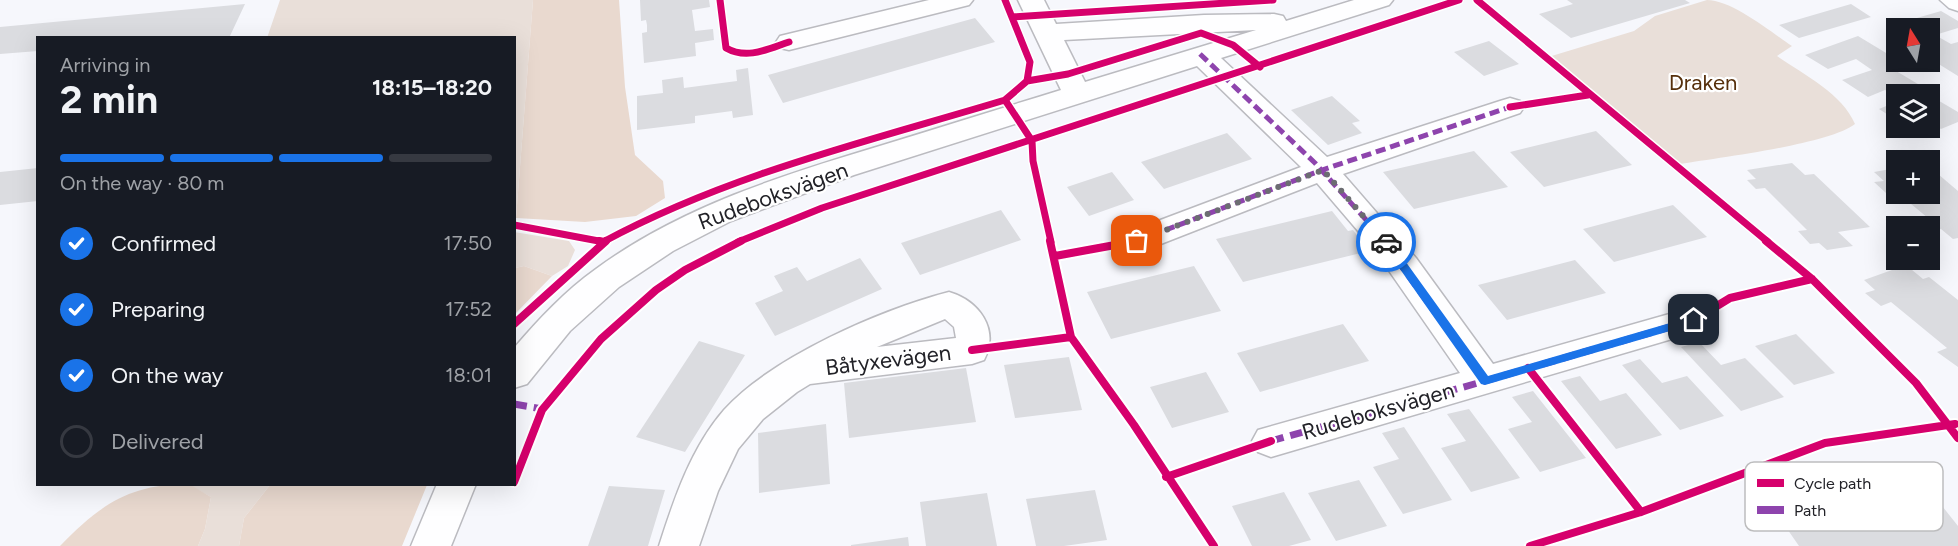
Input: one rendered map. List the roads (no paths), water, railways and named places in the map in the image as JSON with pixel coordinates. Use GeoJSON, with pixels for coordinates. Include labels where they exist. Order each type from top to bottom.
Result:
{"type":"FeatureCollection","features":[{"type":"Feature","properties":{"kind":"street"},"geometry":{"type":"LineString","coordinates":[[789,42],[960,0]]}},
{"type":"Feature","properties":{"kind":"street"},"geometry":{"type":"LineString","coordinates":[[1031,0],[1077,92]]}},
{"type":"Feature","properties":{"kind":"street","name":"Rudeboksvägen"},"geometry":{"type":"LineString","coordinates":[[516,372],[555,324],[590,290],[625,263],[719,212],[1077,92],[1380,0]]}},
{"type":"Feature","properties":{"kind":"street"},"geometry":{"type":"LineString","coordinates":[[1953,0],[1958,3]]}},
{"type":"Feature","properties":{"kind":"street"},"geometry":{"type":"LineString","coordinates":[[1047,33],[1204,23],[1315,21]]}},
{"type":"Feature","properties":{"kind":"street","name":"Rudeboksvägen"},"geometry":{"type":"LineString","coordinates":[[1200,54],[1323,170],[1387,243],[1485,381]]}},
{"type":"Feature","properties":{"kind":"street"},"geometry":{"type":"LineString","coordinates":[[1137,241],[1323,170],[1510,107]]}},
{"type":"Feature","properties":{"kind":"street","name":"Rudeboksvägen"},"geometry":{"type":"LineString","coordinates":[[1271,441],[1694,320]]}},
{"type":"Feature","properties":{"kind":"street","name":"Båtyxevägen"},"geometry":{"type":"LineString","coordinates":[[679,546],[710,466],[731,432],[749,410],[800,371]]}},
{"type":"Feature","properties":{"kind":"street"},"geometry":{"type":"LineString","coordinates":[[431,546],[456,486]]}},
{"type":"Feature","properties":{"kind":"park label","name":"Draken"},"geometry":{"type":"Point","coordinates":[1703,82]}}]}
